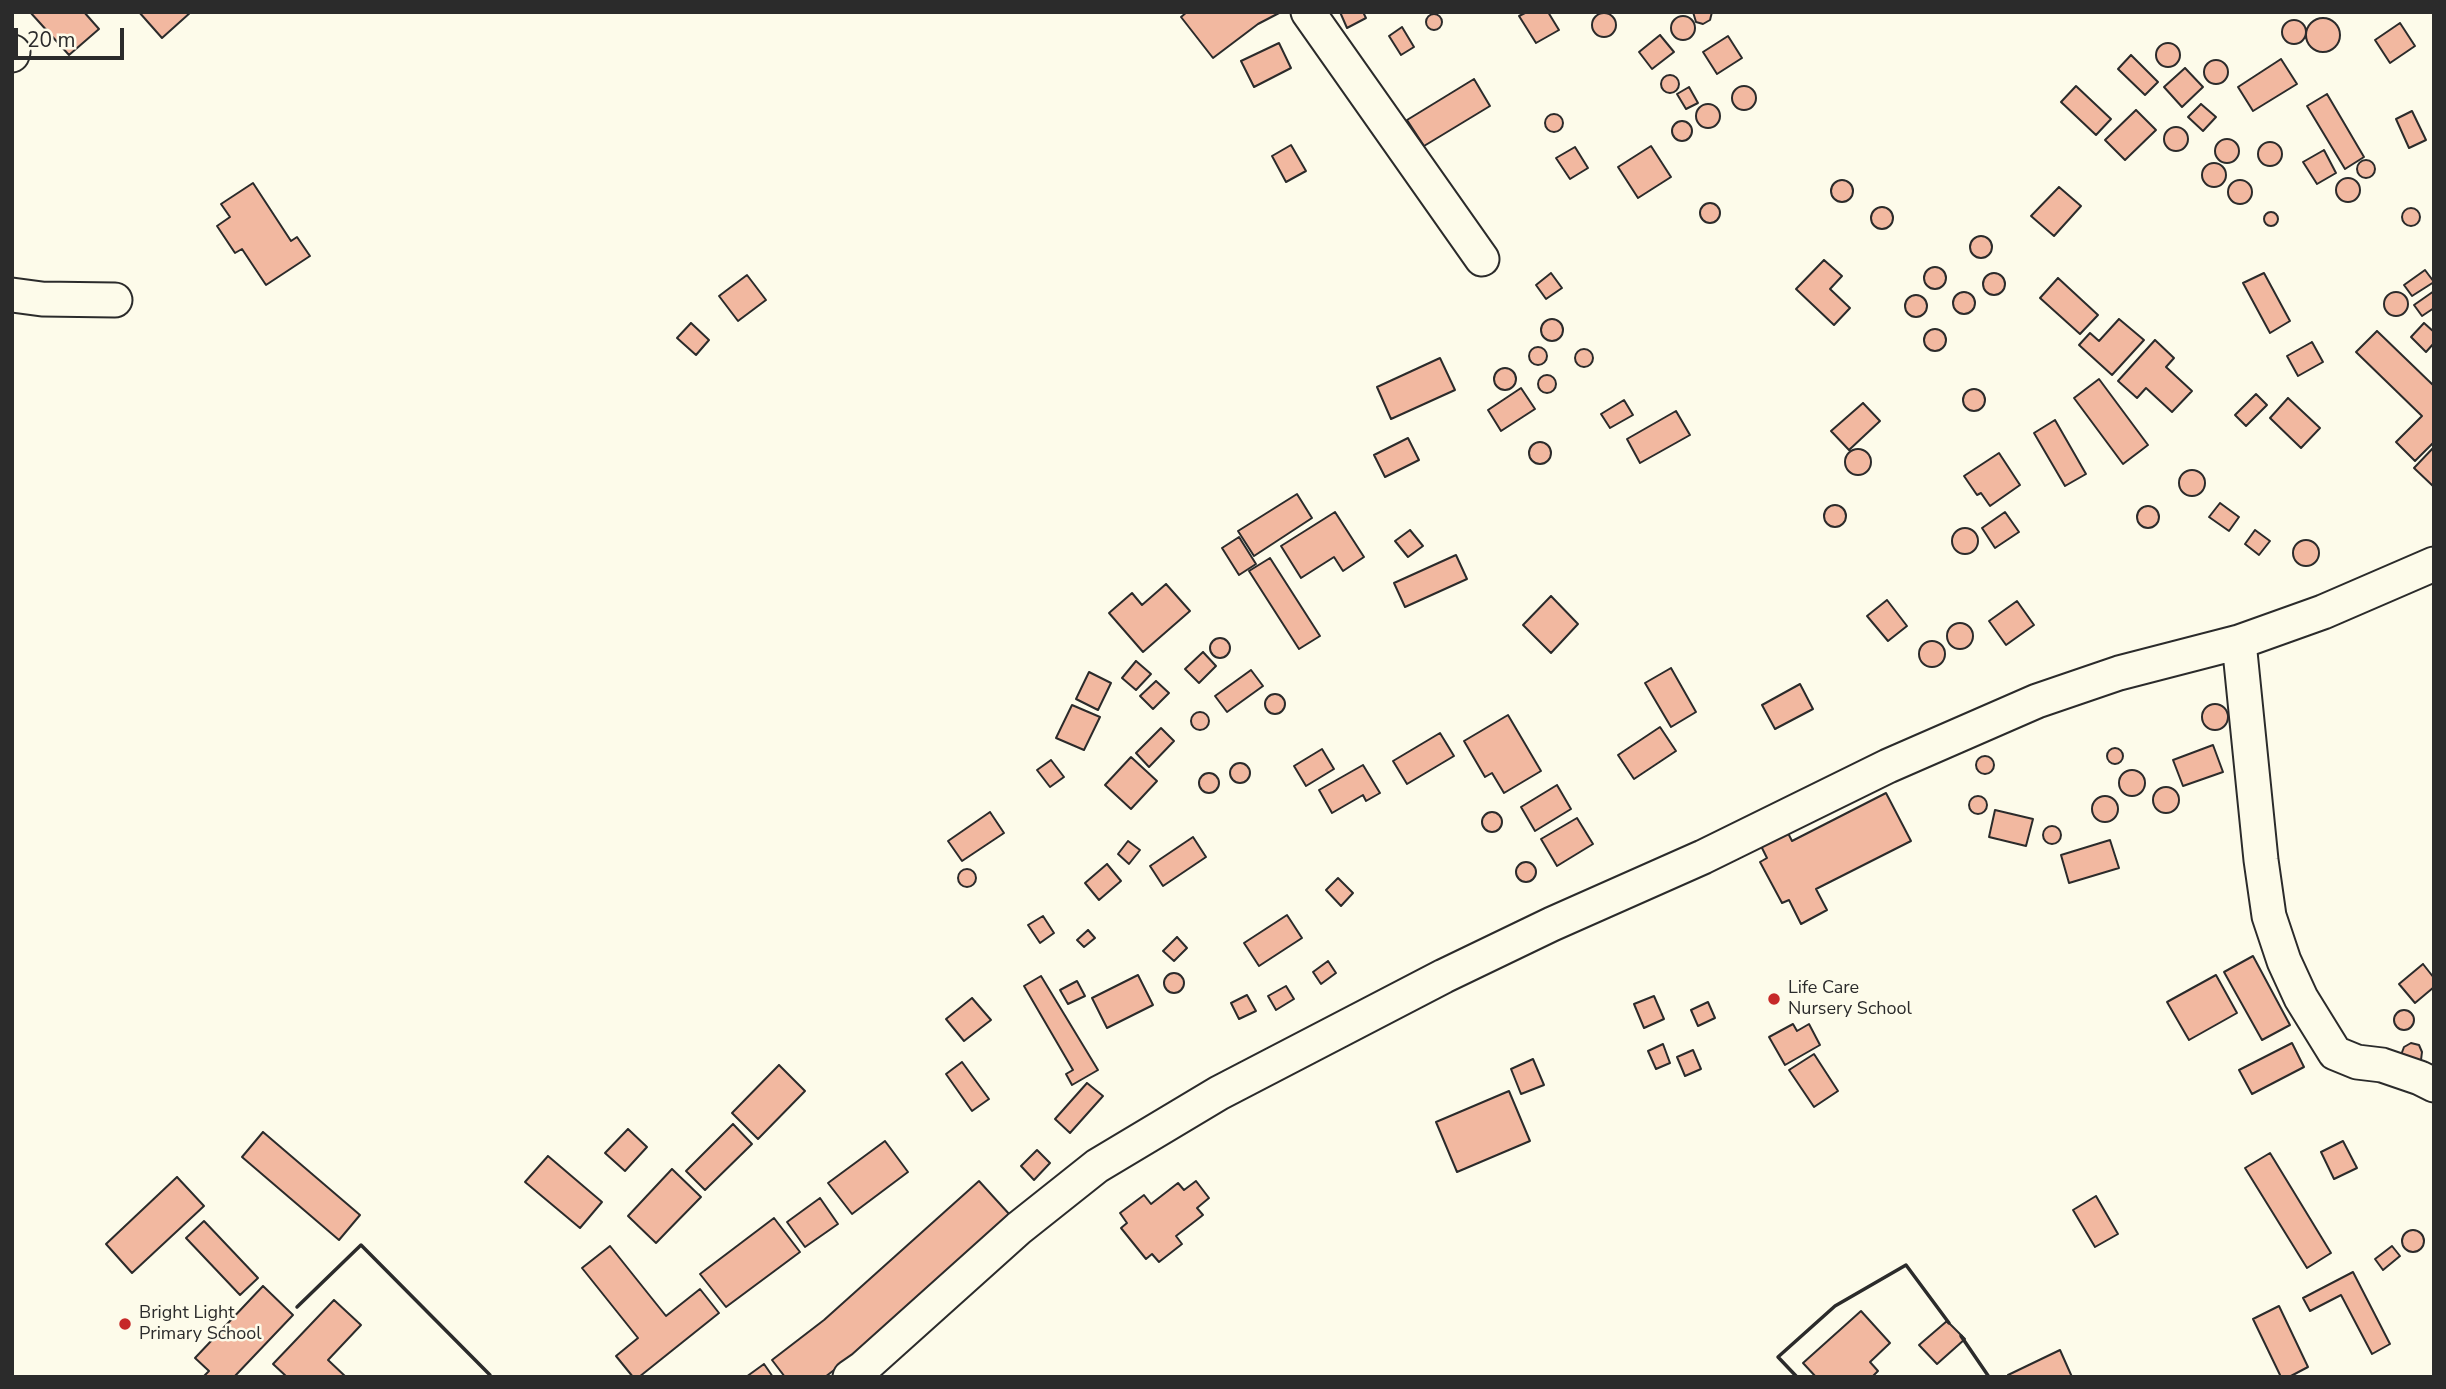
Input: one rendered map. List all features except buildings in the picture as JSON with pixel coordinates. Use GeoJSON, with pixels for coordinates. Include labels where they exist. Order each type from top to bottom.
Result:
{"type":"FeatureCollection","features":[{"type":"Feature","properties":{"kind":"street"},"geometry":{"type":"LineString","coordinates":[[1308,12],[1482,259]]}},
{"type":"Feature","properties":{"kind":"street"},"geometry":{"type":"LineString","coordinates":[[12,295],[42,299],[115,300]]}},
{"type":"Feature","properties":{"kind":"street"},"geometry":{"type":"LineString","coordinates":[[850,1377],[1020,1228],[1097,1166],[1231,1087],[1444,976],[1703,857],[1888,766],[2037,701],[2119,673],[2239,642],[2323,612],[2434,564]]}},
{"type":"Feature","properties":{"kind":"street"},"geometry":{"type":"LineString","coordinates":[[2239,642],[2260,860],[2269,916],[2284,961],[2301,998],[2335,1054],[2357,1062],[2382,1065],[2420,1078],[2434,1086]]}},
{"type":"Feature","properties":{"kind":"wall"},"geometry":{"type":"LineString","coordinates":[[297,1307],[361,1245],[490,1375],[488,1377]]}},
{"type":"Feature","properties":{"kind":"wall"},"geometry":{"type":"LineString","coordinates":[[1797,1377],[1778,1357],[1835,1306],[1906,1265],[1949,1323]]}},
{"type":"Feature","properties":{"kind":"wall"},"geometry":{"type":"LineString","coordinates":[[1961,1336],[1989,1377]]}},
{"type":"Feature","properties":{"kind":"place","name":"Life Care Nursery School"},"geometry":{"type":"Point","coordinates":[1774,999]}},
{"type":"Feature","properties":{"kind":"place","name":"Bright Light Primary School"},"geometry":{"type":"Point","coordinates":[125,1324]}}]}
